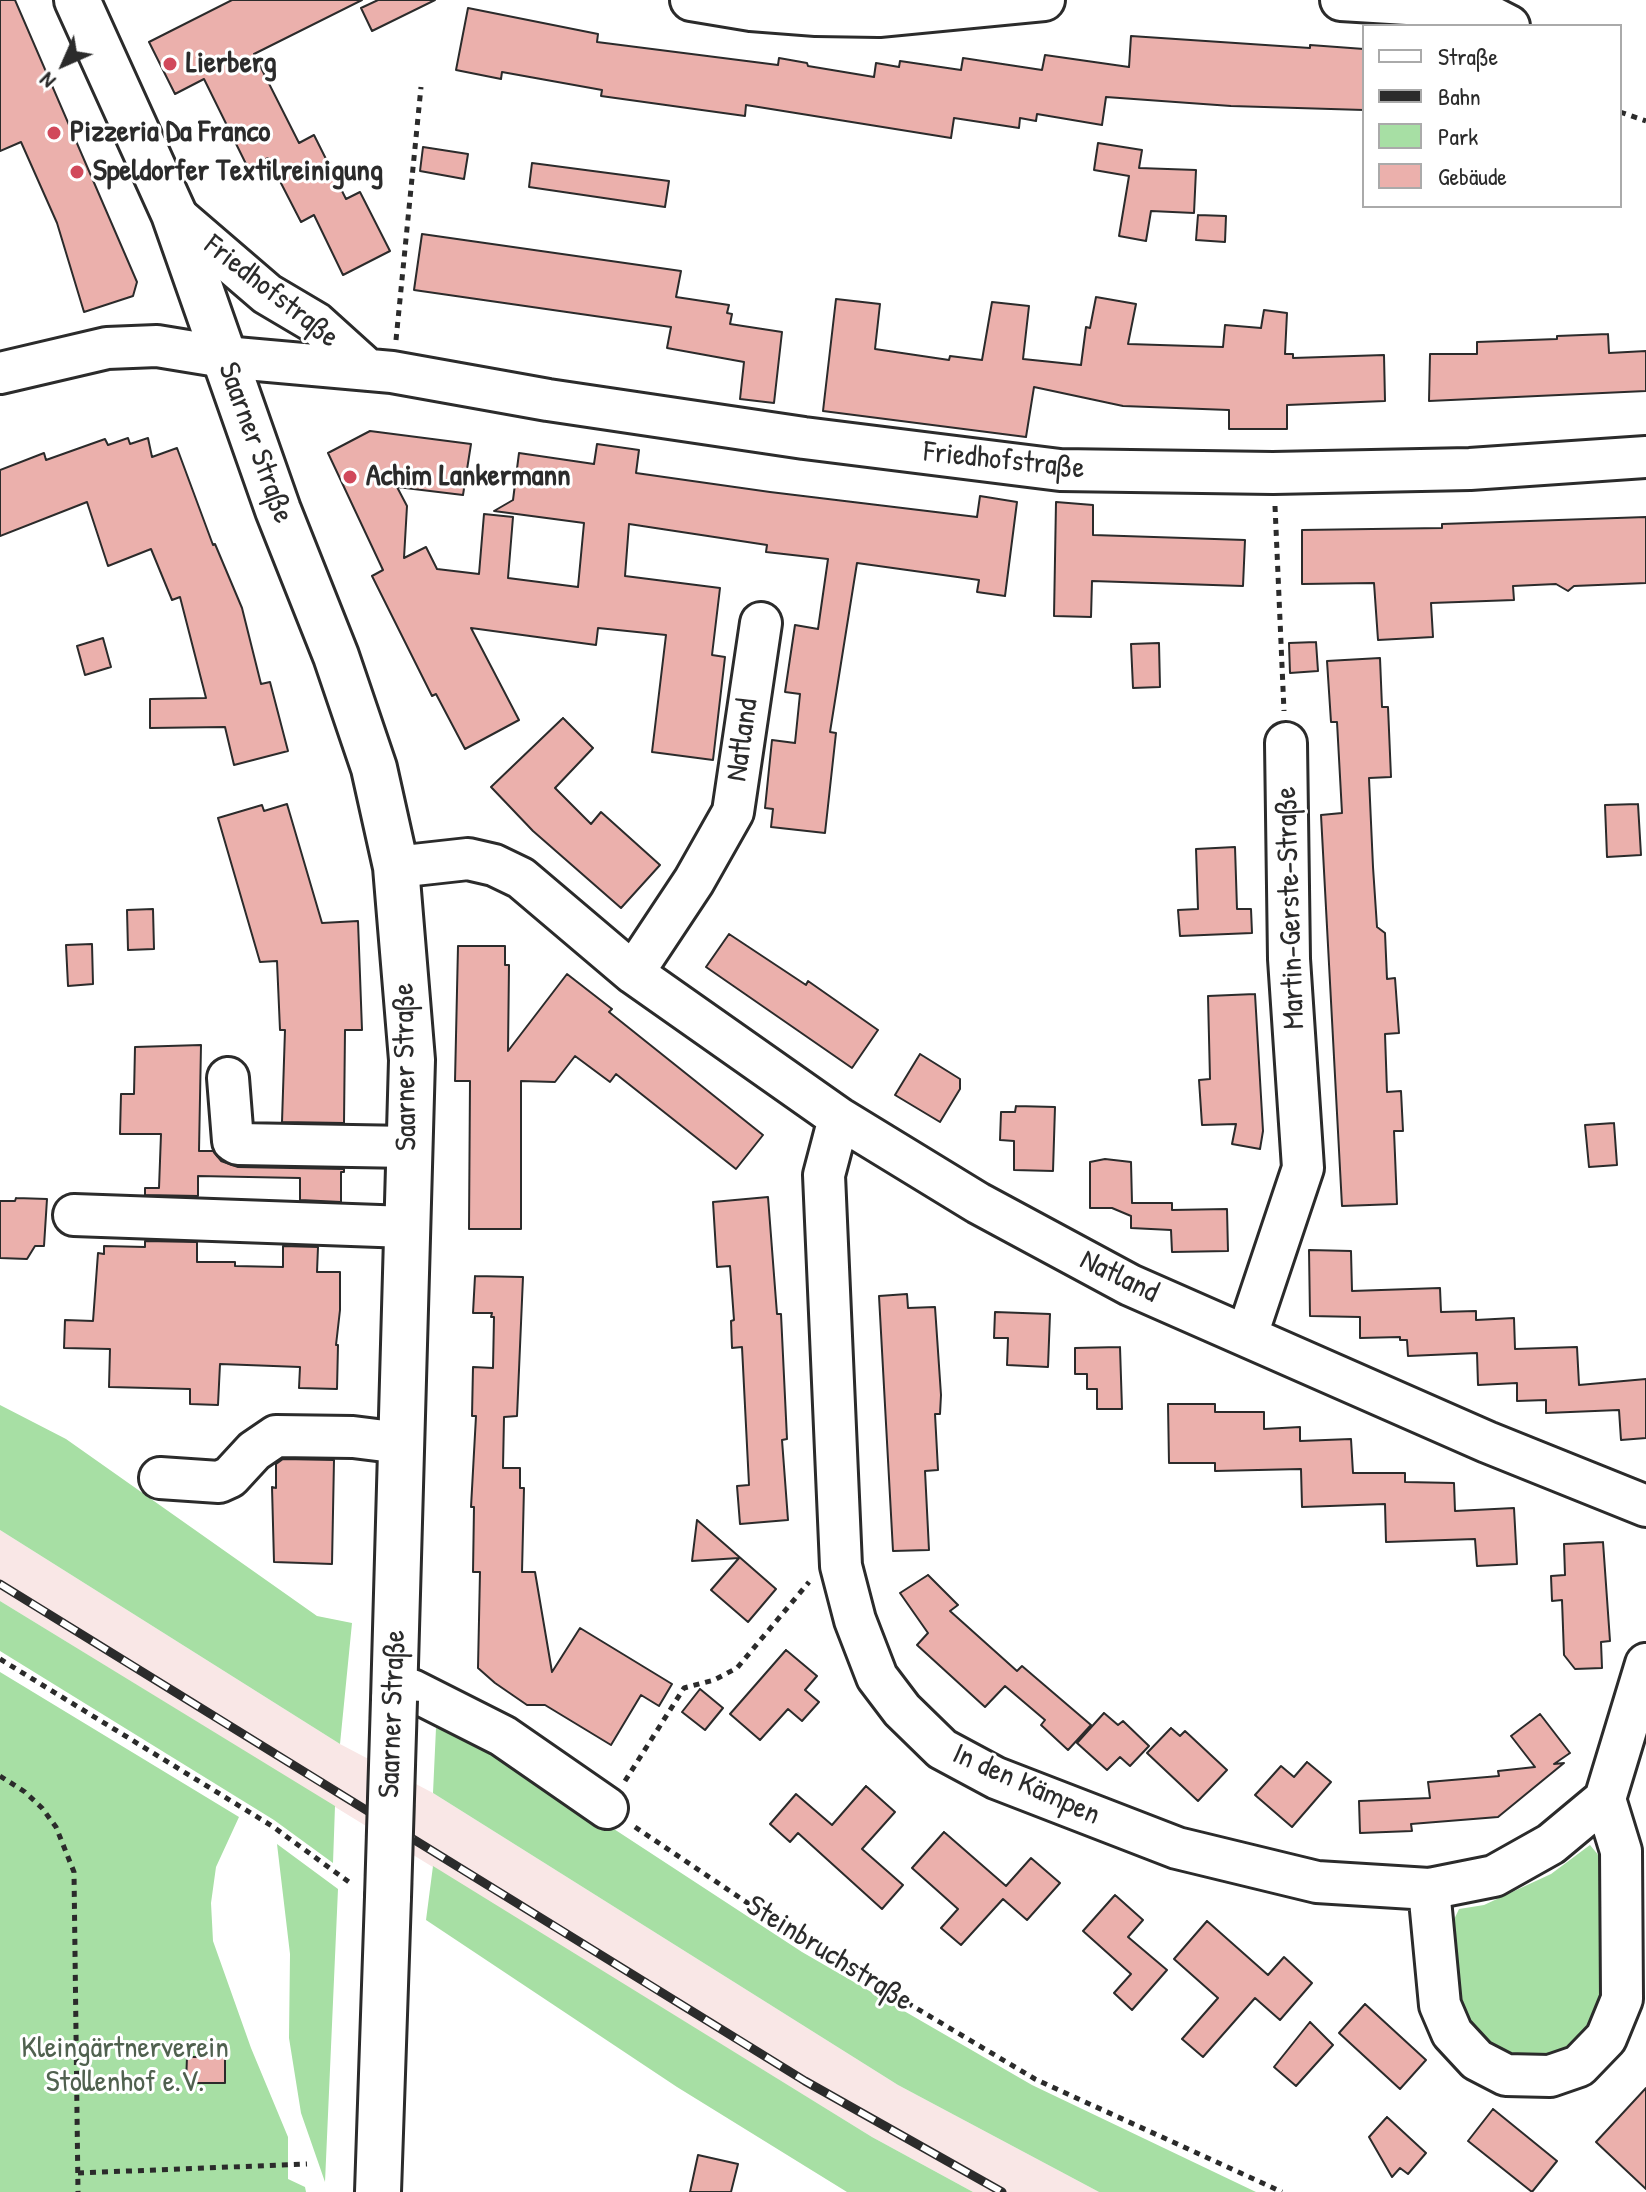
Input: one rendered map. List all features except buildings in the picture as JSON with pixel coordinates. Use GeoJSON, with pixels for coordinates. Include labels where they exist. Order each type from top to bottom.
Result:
{"type":"FeatureCollection","features":[{"type":"Feature","properties":{"kind":"main road","name":"Saarner Straße"},"geometry":{"type":"LineString","coordinates":[[77,0],[174,214],[278,510],[336,656],[374,768],[396,867],[412,1060],[378,2192]]}},
{"type":"Feature","properties":{"kind":"street"},"geometry":{"type":"LineString","coordinates":[[691,0],[751,10],[817,8],[879,16],[1044,0]]}},
{"type":"Feature","properties":{"kind":"street"},"geometry":{"type":"LineString","coordinates":[[1341,0],[1474,8],[1505,24]]}},
{"type":"Feature","properties":{"kind":"street","name":"Friedhofstraße"},"geometry":{"type":"LineString","coordinates":[[174,214],[267,294],[316,323],[380,371]]}},
{"type":"Feature","properties":{"kind":"street","name":"Friedhofstraße"},"geometry":{"type":"LineString","coordinates":[[0,373],[107,348],[157,346],[224,357],[380,371],[548,400],[804,438],[1060,470],[1273,473],[1470,469],[1646,457]]}},
{"type":"Feature","properties":{"kind":"street","name":"Natland"},"geometry":{"type":"LineString","coordinates":[[633,973],[694,881],[733,812],[761,623]]}},
{"type":"Feature","properties":{"kind":"street","name":"Martin-Gerste-Straße"},"geometry":{"type":"LineString","coordinates":[[1247,1335],[1303,1168],[1289,959],[1286,743]]}},
{"type":"Feature","properties":{"kind":"street","name":"Natland"},"geometry":{"type":"LineString","coordinates":[[396,867],[468,859],[494,865],[521,878],[633,973],[839,1118],[978,1203],[1130,1285],[1487,1442],[1646,1506]]}},
{"type":"Feature","properties":{"kind":"street"},"geometry":{"type":"LineString","coordinates":[[228,1078],[233,1141],[238,1144],[409,1147]]}},
{"type":"Feature","properties":{"kind":"street","name":"In den Kämpen"},"geometry":{"type":"LineString","coordinates":[[839,1118],[824,1175],[841,1566],[855,1620],[877,1677],[902,1710],[942,1749],[996,1778],[1177,1848],[1317,1882],[1429,1889],[1494,1876],[1551,1844],[1605,1799]]}},
{"type":"Feature","properties":{"kind":"street"},"geometry":{"type":"LineString","coordinates":[[74,1215],[407,1227]]}},
{"type":"Feature","properties":{"kind":"street"},"geometry":{"type":"LineString","coordinates":[[160,1478],[219,1482],[230,1477],[254,1451],[276,1436],[353,1437],[401,1443]]}},
{"type":"Feature","properties":{"kind":"street"},"geometry":{"type":"LineString","coordinates":[[1429,1889],[1440,2005],[1452,2033],[1477,2060],[1506,2075],[1550,2076],[1579,2066],[1606,2038],[1622,1999],[1621,1851],[1605,1799],[1646,1664]]}},
{"type":"Feature","properties":{"kind":"street"},"geometry":{"type":"LineString","coordinates":[[394,1694],[412,1690],[503,1736],[607,1808]]}},
{"type":"Feature","properties":{"kind":"path"},"geometry":{"type":"LineString","coordinates":[[380,371],[421,87]]}},
{"type":"Feature","properties":{"kind":"path"},"geometry":{"type":"LineString","coordinates":[[1622,113],[1646,121]]}},
{"type":"Feature","properties":{"kind":"path","name":"Martin-Gerste-Straße"},"geometry":{"type":"LineString","coordinates":[[1273,473],[1286,743]]}},
{"type":"Feature","properties":{"kind":"path"},"geometry":{"type":"LineString","coordinates":[[607,1808],[684,1688],[714,1680],[737,1668],[816,1575],[841,1566]]}},
{"type":"Feature","properties":{"kind":"path"},"geometry":{"type":"LineString","coordinates":[[0,1659],[272,1826],[360,1890],[388,1900]]}},
{"type":"Feature","properties":{"kind":"path"},"geometry":{"type":"LineString","coordinates":[[0,1776],[25,1792],[42,1808],[56,1827],[74,1872],[78,2192]]}},
{"type":"Feature","properties":{"kind":"path","name":"Steinbruchstraße"},"geometry":{"type":"LineString","coordinates":[[607,1808],[807,1943],[1035,2079],[1282,2192]]}},
{"type":"Feature","properties":{"kind":"path"},"geometry":{"type":"LineString","coordinates":[[78,2173],[307,2164]]}},
{"type":"Feature","properties":{"kind":"shaded area"},"geometry":{"type":"Polygon","coordinates":[[[0,1530],[340,1744],[433,1793],[898,2085],[1099,2192],[973,2192],[872,2137],[0,1601],[0,1530]]]}},
{"type":"Feature","properties":{"kind":"green space"},"geometry":{"type":"Polygon","coordinates":[[[0,1405],[66,1439],[317,1616],[352,1623],[340,1744],[0,1530],[0,1405]]]}},
{"type":"Feature","properties":{"kind":"green space"},"geometry":{"type":"Polygon","coordinates":[[[0,1601],[335,1806],[333,1863],[274,1820],[0,1651],[0,1601]]]}},
{"type":"Feature","properties":{"kind":"green space","name":"Kleingärtnerverein Stollenhof e.V."},"geometry":{"type":"Polygon","coordinates":[[[0,1672],[239,1817],[216,1867],[211,1903],[213,1941],[251,2048],[288,2137],[288,2179],[305,2187],[306,2192],[0,2192],[0,1672]]]}},
{"type":"Feature","properties":{"kind":"green space"},"geometry":{"type":"Polygon","coordinates":[[[436,1728],[502,1748],[591,1814],[802,1952],[1032,2085],[1256,2192],[1099,2192],[898,2085],[433,1793],[436,1728]]]}},
{"type":"Feature","properties":{"kind":"green space"},"geometry":{"type":"Polygon","coordinates":[[[277,1844],[338,1889],[325,2182],[301,2113],[289,2038],[290,1954],[277,1844]]]}},
{"type":"Feature","properties":{"kind":"green space"},"geometry":{"type":"Polygon","coordinates":[[[1590,1845],[1605,1863],[1608,1994],[1592,2027],[1567,2055],[1529,2061],[1495,2052],[1469,2032],[1456,2001],[1451,1926],[1459,1909],[1484,1905],[1551,1874],[1590,1845]]]}},
{"type":"Feature","properties":{"kind":"green space"},"geometry":{"type":"Polygon","coordinates":[[[433,1866],[872,2137],[973,2192],[847,2192],[677,2087],[426,1920],[433,1866]]]}},
{"type":"Feature","properties":{"kind":"railway"},"geometry":{"type":"LineString","coordinates":[[0,1584],[805,2081],[1002,2192]]}},
{"type":"Feature","properties":{"kind":"place","name":"Lierberg"},"geometry":{"type":"Point","coordinates":[170,64]}},
{"type":"Feature","properties":{"kind":"place","name":"Pizzeria Da Franco"},"geometry":{"type":"Point","coordinates":[54,133]}},
{"type":"Feature","properties":{"kind":"place","name":"Speldorfer Textilreinigung"},"geometry":{"type":"Point","coordinates":[77,172]}},
{"type":"Feature","properties":{"kind":"place","name":"Achim Lankermann"},"geometry":{"type":"Point","coordinates":[350,477]}}]}
